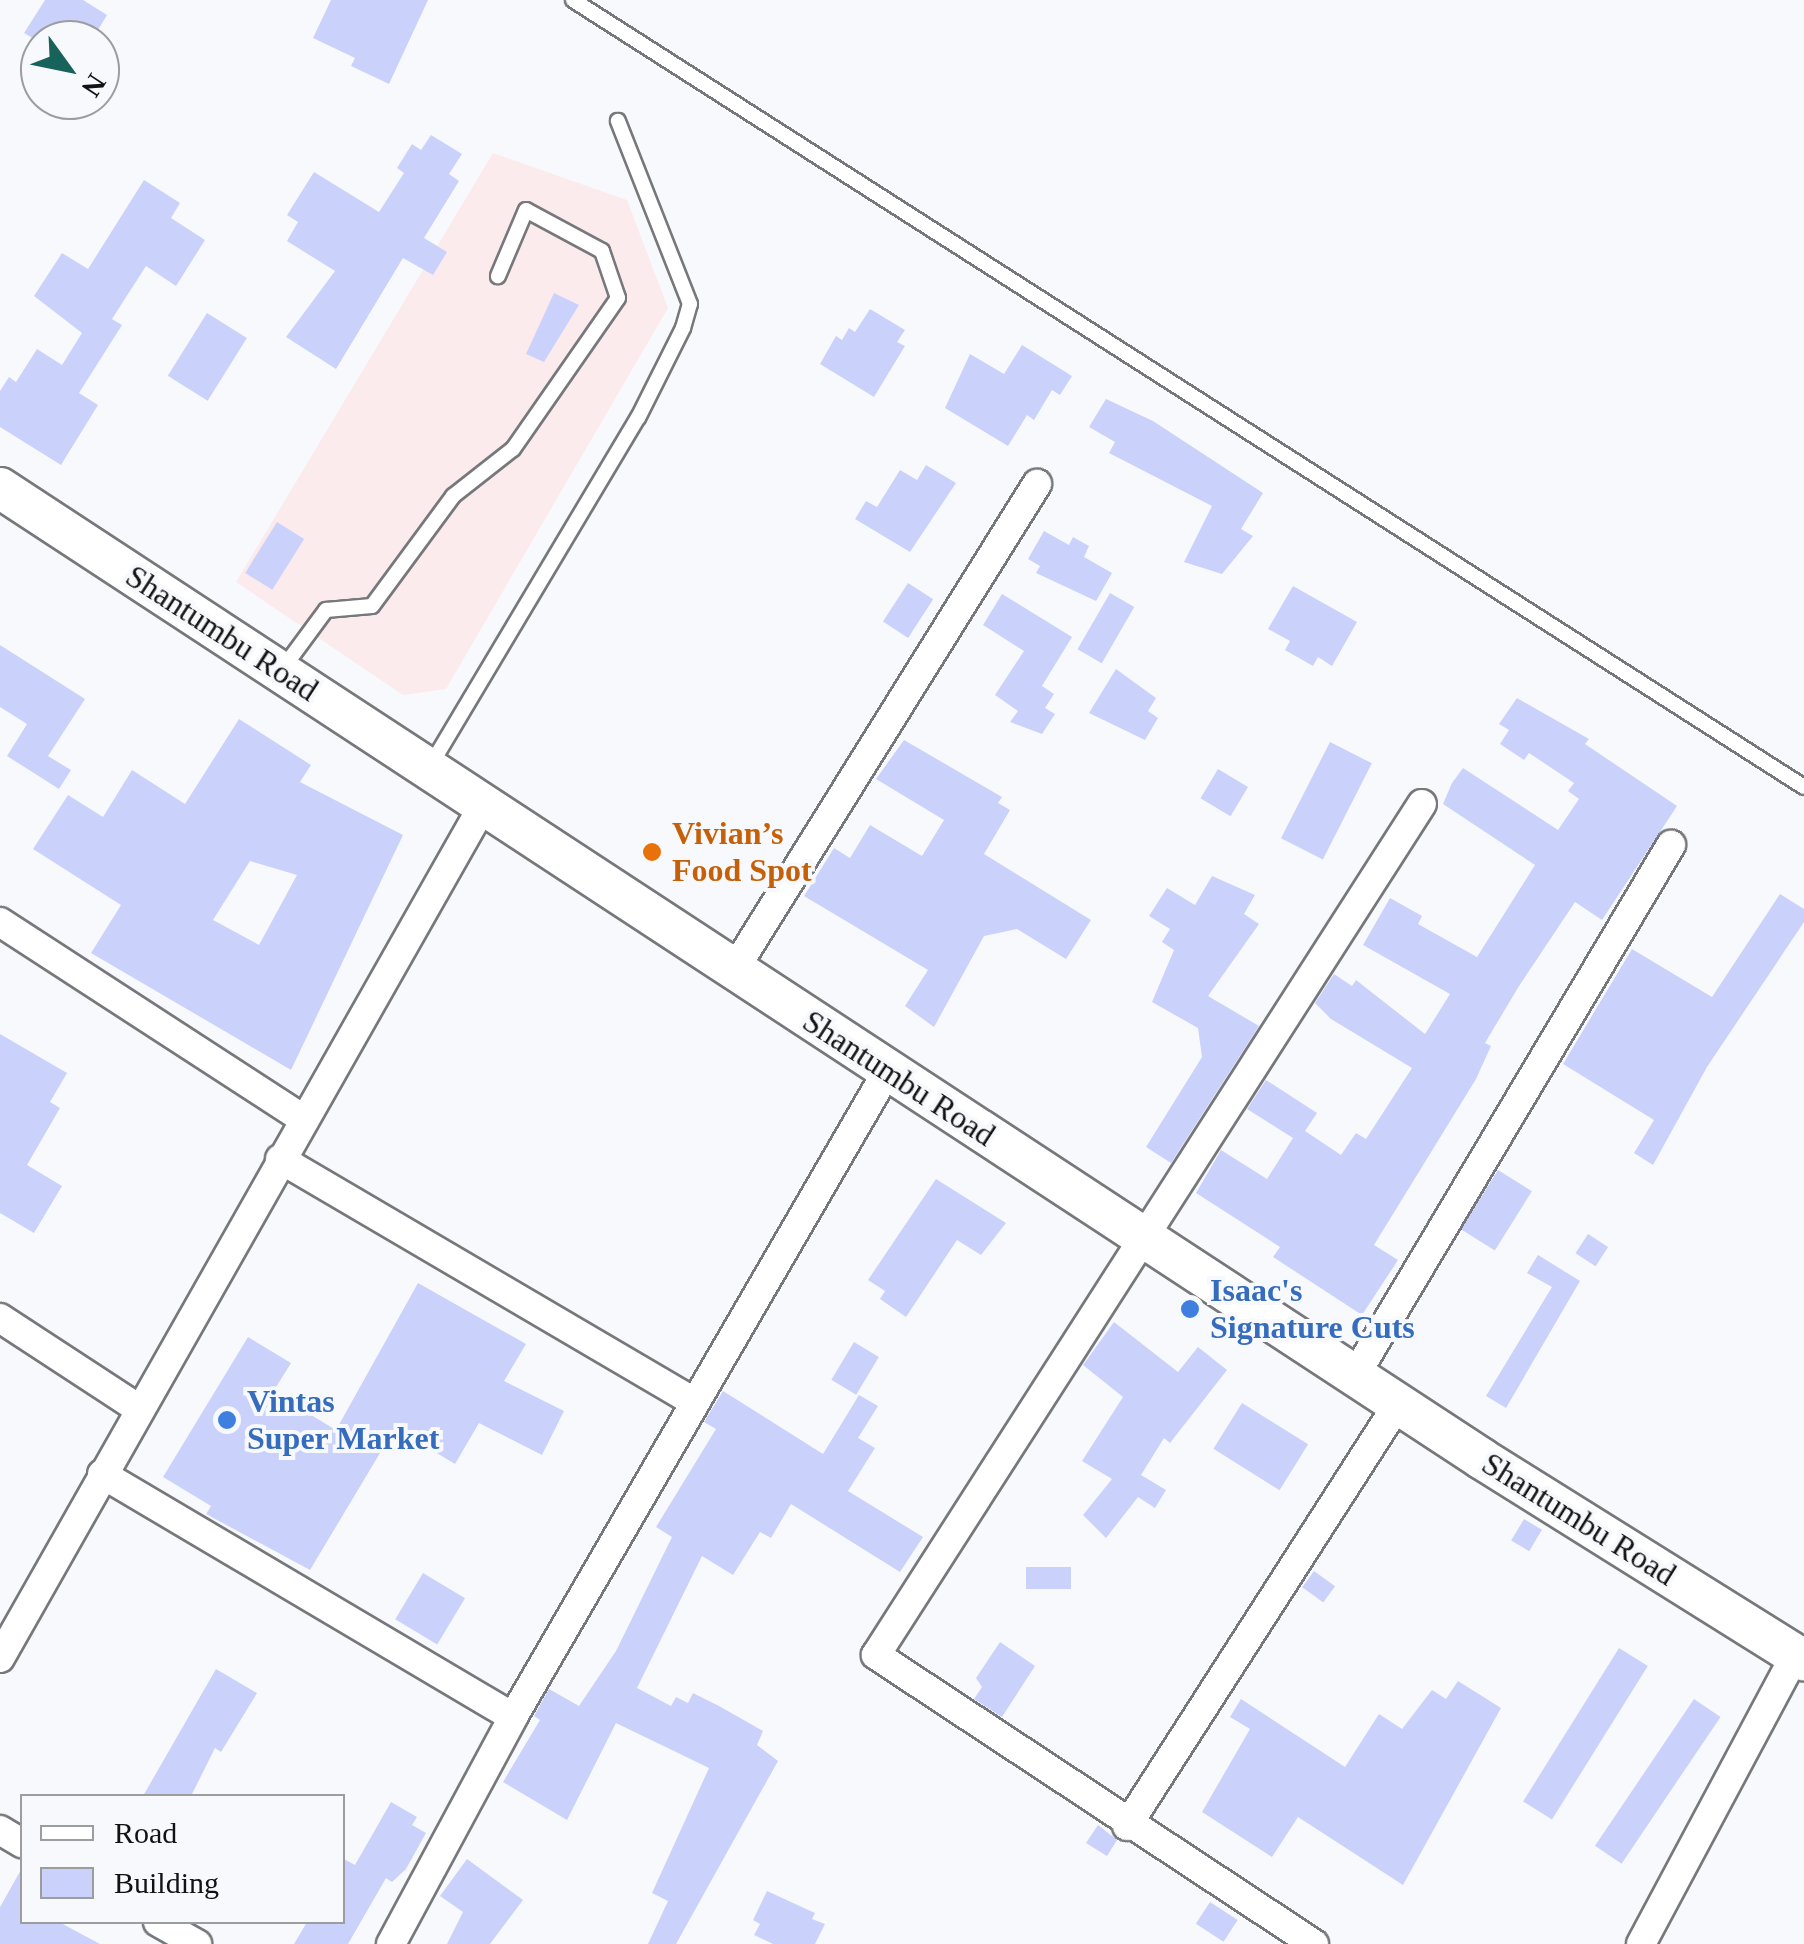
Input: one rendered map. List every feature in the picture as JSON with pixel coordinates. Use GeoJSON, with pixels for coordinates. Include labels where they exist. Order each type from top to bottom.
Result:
{"type":"FeatureCollection","features":[{"type":"Feature","properties":{"kind":"street"},"geometry":{"type":"LineString","coordinates":[[734,970],[1037,484]]}},
{"type":"Feature","properties":{"kind":"street","name":"Shantumbu Road"},"geometry":{"type":"LineString","coordinates":[[0,488],[1142,1238],[1800,1657]]}},
{"type":"Feature","properties":{"kind":"street"},"geometry":{"type":"LineString","coordinates":[[0,1658],[484,804]]}},
{"type":"Feature","properties":{"kind":"street"},"geometry":{"type":"LineString","coordinates":[[1314,1944],[1128,1826],[876,1655],[1422,804]]}},
{"type":"Feature","properties":{"kind":"street"},"geometry":{"type":"LineString","coordinates":[[1356,1374],[1670,845]]}},
{"type":"Feature","properties":{"kind":"street"},"geometry":{"type":"LineString","coordinates":[[0,922],[303,1119]]}},
{"type":"Feature","properties":{"kind":"street"},"geometry":{"type":"LineString","coordinates":[[391,1944],[513,1717],[888,1070]]}},
{"type":"Feature","properties":{"kind":"street"},"geometry":{"type":"LineString","coordinates":[[280,1160],[694,1402]]}},
{"type":"Feature","properties":{"kind":"street"},"geometry":{"type":"LineString","coordinates":[[0,1318],[138,1409]]}},
{"type":"Feature","properties":{"kind":"street"},"geometry":{"type":"LineString","coordinates":[[1128,1826],[1398,1404]]}},
{"type":"Feature","properties":{"kind":"street"},"geometry":{"type":"LineString","coordinates":[[102,1474],[513,1717]]}},
{"type":"Feature","properties":{"kind":"street"},"geometry":{"type":"LineString","coordinates":[[1641,1944],[1800,1657]]}},
{"type":"Feature","properties":{"kind":"street"},"geometry":{"type":"LineString","coordinates":[[162,1924],[197,1944]]}},
{"type":"Feature","properties":{"kind":"lane"},"geometry":{"type":"LineString","coordinates":[[573,0],[1804,787]]}},
{"type":"Feature","properties":{"kind":"lane"},"geometry":{"type":"LineString","coordinates":[[429,768],[638,418],[683,328],[690,304],[618,121]]}},
{"type":"Feature","properties":{"kind":"lane"},"geometry":{"type":"LineString","coordinates":[[281,672],[326,610],[372,606],[453,496],[513,449],[618,298],[602,251],[526,210],[498,276]]}},
{"type":"Feature","properties":{"kind":"shaded area"},"geometry":{"type":"Polygon","coordinates":[[[493,153],[627,200],[668,308],[446,689],[403,695],[236,582],[493,153]]]}},
{"type":"Feature","properties":{"kind":"building"},"geometry":{"type":"Polygon","coordinates":[[[45,0],[83,0],[107,15],[104,20],[32,20],[45,0]]]}},
{"type":"Feature","properties":{"kind":"building"},"geometry":{"type":"Polygon","coordinates":[[[331,0],[428,0],[389,84],[351,66],[355,58],[313,38],[331,0]]]}},
{"type":"Feature","properties":{"kind":"building"},"geometry":{"type":"Polygon","coordinates":[[[431,135],[462,154],[449,174],[459,181],[424,238],[447,252],[433,275],[403,258],[336,369],[286,337],[335,271],[287,241],[298,222],[287,215],[314,172],[379,212],[404,173],[397,168],[412,144],[421,150],[431,135]]]}},
{"type":"Feature","properties":{"kind":"building"},"geometry":{"type":"Polygon","coordinates":[[[144,180],[180,203],[171,218],[205,240],[176,286],[146,266],[112,319],[122,325],[79,393],[98,405],[61,465],[0,427],[0,391],[9,377],[16,382],[37,349],[62,365],[82,333],[34,296],[62,253],[88,269],[144,180]]]}},
{"type":"Feature","properties":{"kind":"building"},"geometry":{"type":"Polygon","coordinates":[[[554,293],[579,305],[544,362],[526,354],[554,293]]]}},
{"type":"Feature","properties":{"kind":"building"},"geometry":{"type":"Polygon","coordinates":[[[870,309],[905,330],[897,342],[905,346],[874,397],[820,364],[836,336],[842,340],[849,328],[855,332],[870,309]]]}},
{"type":"Feature","properties":{"kind":"building"},"geometry":{"type":"Polygon","coordinates":[[[207,313],[247,338],[208,401],[168,376],[207,313]]]}},
{"type":"Feature","properties":{"kind":"building"},"geometry":{"type":"Polygon","coordinates":[[[1022,345],[1072,376],[1060,395],[1052,390],[1034,420],[1027,415],[1008,446],[945,408],[970,354],[1004,374],[1022,345]]]}},
{"type":"Feature","properties":{"kind":"building"},"geometry":{"type":"Polygon","coordinates":[[[1106,399],[1153,421],[1263,493],[1241,529],[1253,536],[1222,574],[1184,562],[1212,506],[1109,453],[1115,442],[1089,427],[1106,399]]]}},
{"type":"Feature","properties":{"kind":"building"},"geometry":{"type":"Polygon","coordinates":[[[926,465],[956,483],[910,552],[855,519],[866,501],[877,507],[900,470],[917,480],[926,465]]]}},
{"type":"Feature","properties":{"kind":"building"},"geometry":{"type":"Polygon","coordinates":[[[277,522],[304,539],[272,590],[245,573],[277,522]]]}},
{"type":"Feature","properties":{"kind":"building"},"geometry":{"type":"Polygon","coordinates":[[[1044,531],[1069,545],[1073,537],[1089,546],[1084,557],[1112,573],[1096,601],[1036,573],[1040,566],[1028,559],[1044,531]]]}},
{"type":"Feature","properties":{"kind":"building"},"geometry":{"type":"Polygon","coordinates":[[[908,583],[933,599],[908,638],[883,622],[908,583]]]}},
{"type":"Feature","properties":{"kind":"building"},"geometry":{"type":"Polygon","coordinates":[[[1293,586],[1357,622],[1332,666],[1318,657],[1313,666],[1285,650],[1290,641],[1268,629],[1293,586]]]}},
{"type":"Feature","properties":{"kind":"building"},"geometry":{"type":"Polygon","coordinates":[[[1110,593],[1134,607],[1102,663],[1078,649],[1110,593]]]}},
{"type":"Feature","properties":{"kind":"building"},"geometry":{"type":"Polygon","coordinates":[[[1002,594],[1072,637],[1042,686],[1054,694],[1045,708],[1055,714],[1042,734],[1010,722],[1018,711],[995,695],[1024,651],[983,625],[1002,594]]]}},
{"type":"Feature","properties":{"kind":"building"},"geometry":{"type":"Polygon","coordinates":[[[0,645],[85,699],[48,756],[71,770],[59,789],[7,756],[27,724],[0,707],[0,645]]]}},
{"type":"Feature","properties":{"kind":"building"},"geometry":{"type":"Polygon","coordinates":[[[1116,669],[1156,698],[1148,711],[1158,718],[1145,740],[1089,713],[1116,669]]]}},
{"type":"Feature","properties":{"kind":"building"},"geometry":{"type":"Polygon","coordinates":[[[1517,698],[1589,739],[1585,744],[1677,806],[1602,920],[1575,902],[1519,986],[1485,1043],[1491,1046],[1476,1079],[1374,1245],[1398,1260],[1362,1315],[1273,1257],[1280,1247],[1196,1193],[1221,1150],[1267,1179],[1293,1138],[1247,1109],[1266,1080],[1317,1113],[1305,1131],[1341,1155],[1356,1133],[1366,1139],[1412,1068],[1331,1019],[1315,1003],[1334,974],[1352,986],[1356,980],[1425,1034],[1450,994],[1363,945],[1390,898],[1422,916],[1418,924],[1477,957],[1535,865],[1443,804],[1452,783],[1463,768],[1558,830],[1579,799],[1568,791],[1574,783],[1529,753],[1524,760],[1500,744],[1509,730],[1499,724],[1517,698]]]}},
{"type":"Feature","properties":{"kind":"building"},"geometry":{"type":"Polygon","coordinates":[[[239,719],[311,765],[300,782],[403,835],[291,1070],[91,953],[121,905],[33,849],[68,795],[103,817],[132,770],[185,804],[239,719]],[[250,861],[213,920],[259,945],[297,875],[250,861]]]}},
{"type":"Feature","properties":{"kind":"building"},"geometry":{"type":"Polygon","coordinates":[[[904,740],[1002,797],[998,803],[1010,810],[984,854],[1091,920],[1066,959],[1017,929],[984,936],[934,1027],[905,1006],[928,970],[804,896],[834,848],[850,858],[870,825],[922,856],[944,820],[876,779],[904,740]]]}},
{"type":"Feature","properties":{"kind":"building"},"geometry":{"type":"Polygon","coordinates":[[[1330,742],[1372,763],[1323,860],[1281,838],[1330,742]]]}},
{"type":"Feature","properties":{"kind":"building"},"geometry":{"type":"Polygon","coordinates":[[[1218,769],[1248,787],[1230,816],[1200,798],[1218,769]]]}},
{"type":"Feature","properties":{"kind":"building"},"geometry":{"type":"Polygon","coordinates":[[[1212,876],[1255,895],[1244,914],[1259,924],[1208,996],[1259,1026],[1171,1163],[1146,1147],[1202,1057],[1198,1028],[1152,1002],[1174,950],[1162,942],[1170,929],[1149,916],[1167,888],[1195,905],[1212,876]]]}},
{"type":"Feature","properties":{"kind":"building"},"geometry":{"type":"Polygon","coordinates":[[[1780,894],[1804,909],[1804,922],[1707,1067],[1653,1165],[1634,1153],[1654,1120],[1563,1064],[1632,949],[1712,997],[1780,894]]]}},
{"type":"Feature","properties":{"kind":"building"},"geometry":{"type":"Polygon","coordinates":[[[0,1034],[67,1073],[50,1102],[60,1108],[27,1165],[62,1186],[34,1233],[0,1213],[0,1034]]]}},
{"type":"Feature","properties":{"kind":"building"},"geometry":{"type":"Polygon","coordinates":[[[1498,1170],[1532,1191],[1495,1251],[1461,1229],[1498,1170]]]}},
{"type":"Feature","properties":{"kind":"building"},"geometry":{"type":"Polygon","coordinates":[[[936,1179],[1006,1223],[981,1255],[957,1240],[906,1317],[880,1299],[885,1291],[868,1280],[936,1179]]]}},
{"type":"Feature","properties":{"kind":"building"},"geometry":{"type":"Polygon","coordinates":[[[1588,1234],[1608,1247],[1596,1266],[1575,1253],[1588,1234]]]}},
{"type":"Feature","properties":{"kind":"building"},"geometry":{"type":"Polygon","coordinates":[[[1538,1255],[1580,1281],[1506,1408],[1486,1396],[1552,1287],[1527,1273],[1538,1255]]]}},
{"type":"Feature","properties":{"kind":"building"},"geometry":{"type":"Polygon","coordinates":[[[418,1283],[526,1344],[504,1381],[564,1411],[542,1455],[479,1423],[455,1464],[395,1428],[310,1570],[206,1514],[211,1506],[163,1477],[248,1337],[291,1363],[273,1392],[336,1430],[418,1283]]]}},
{"type":"Feature","properties":{"kind":"building"},"geometry":{"type":"Polygon","coordinates":[[[1114,1322],[1178,1372],[1198,1347],[1227,1370],[1170,1443],[1164,1438],[1141,1475],[1166,1490],[1155,1508],[1138,1497],[1106,1538],[1083,1515],[1112,1479],[1082,1461],[1123,1397],[1083,1365],[1114,1322]]]}},
{"type":"Feature","properties":{"kind":"building"},"geometry":{"type":"Polygon","coordinates":[[[854,1342],[879,1357],[856,1395],[831,1380],[854,1342]]]}},
{"type":"Feature","properties":{"kind":"building"},"geometry":{"type":"Polygon","coordinates":[[[723,1391],[823,1454],[859,1395],[878,1406],[858,1438],[875,1448],[848,1491],[923,1537],[900,1572],[791,1504],[771,1538],[760,1532],[733,1575],[702,1556],[637,1688],[671,1706],[676,1697],[688,1703],[693,1693],[719,1706],[763,1731],[757,1745],[778,1761],[676,1944],[648,1944],[668,1901],[652,1893],[709,1768],[616,1723],[567,1820],[503,1782],[540,1720],[534,1716],[549,1689],[579,1706],[616,1651],[672,1537],[656,1527],[716,1429],[704,1422],[723,1391]]]}},
{"type":"Feature","properties":{"kind":"building"},"geometry":{"type":"Polygon","coordinates":[[[1242,1403],[1308,1444],[1280,1490],[1213,1449],[1242,1403]]]}},
{"type":"Feature","properties":{"kind":"building"},"geometry":{"type":"Polygon","coordinates":[[[1524,1519],[1542,1530],[1529,1551],[1511,1540],[1524,1519]]]}},
{"type":"Feature","properties":{"kind":"building"},"geometry":{"type":"Polygon","coordinates":[[[1026,1567],[1071,1567],[1071,1589],[1026,1589],[1026,1567]]]}},
{"type":"Feature","properties":{"kind":"building"},"geometry":{"type":"Polygon","coordinates":[[[1314,1571],[1335,1586],[1323,1602],[1302,1587],[1314,1571]]]}},
{"type":"Feature","properties":{"kind":"building"},"geometry":{"type":"Polygon","coordinates":[[[423,1573],[465,1598],[437,1645],[395,1619],[423,1573]]]}},
{"type":"Feature","properties":{"kind":"building"},"geometry":{"type":"Polygon","coordinates":[[[1000,1642],[1035,1666],[1002,1717],[974,1699],[982,1687],[976,1678],[1000,1642]]]}},
{"type":"Feature","properties":{"kind":"building"},"geometry":{"type":"Polygon","coordinates":[[[1619,1648],[1648,1666],[1552,1820],[1523,1801],[1619,1648]]]}},
{"type":"Feature","properties":{"kind":"building"},"geometry":{"type":"Polygon","coordinates":[[[216,1669],[257,1693],[221,1752],[215,1748],[192,1794],[144,1794],[216,1669]]]}},
{"type":"Feature","properties":{"kind":"building"},"geometry":{"type":"Polygon","coordinates":[[[1458,1681],[1501,1708],[1403,1885],[1298,1817],[1272,1857],[1202,1812],[1250,1729],[1230,1717],[1241,1699],[1345,1767],[1379,1714],[1402,1729],[1432,1690],[1446,1699],[1458,1681]]]}},
{"type":"Feature","properties":{"kind":"building"},"geometry":{"type":"Polygon","coordinates":[[[1694,1699],[1721,1717],[1622,1864],[1595,1846],[1694,1699]]]}},
{"type":"Feature","properties":{"kind":"building"},"geometry":{"type":"Polygon","coordinates":[[[391,1802],[417,1817],[412,1825],[426,1833],[406,1869],[392,1882],[386,1878],[348,1944],[294,1944],[306,1924],[345,1924],[345,1860],[355,1865],[391,1802]]]}},
{"type":"Feature","properties":{"kind":"building"},"geometry":{"type":"Polygon","coordinates":[[[1098,1825],[1117,1840],[1107,1856],[1086,1843],[1098,1825]]]}},
{"type":"Feature","properties":{"kind":"building"},"geometry":{"type":"Polygon","coordinates":[[[467,1859],[523,1900],[490,1944],[447,1944],[463,1912],[440,1896],[467,1859]]]}},
{"type":"Feature","properties":{"kind":"building"},"geometry":{"type":"Polygon","coordinates":[[[20,1872],[20,1924],[63,1924],[100,1944],[0,1944],[0,1907],[20,1872]]]}},
{"type":"Feature","properties":{"kind":"building"},"geometry":{"type":"Polygon","coordinates":[[[767,1891],[815,1913],[812,1919],[825,1924],[815,1944],[773,1944],[754,1935],[760,1924],[753,1920],[767,1891]]]}},
{"type":"Feature","properties":{"kind":"building"},"geometry":{"type":"Polygon","coordinates":[[[1210,1902],[1238,1920],[1224,1942],[1196,1924],[1210,1902]]]}},
{"type":"Feature","properties":{"kind":"place","name":"Vivian’s Food Spot"},"geometry":{"type":"Point","coordinates":[652,852]}},
{"type":"Feature","properties":{"kind":"place","name":"Isaac's Signature Cuts"},"geometry":{"type":"Point","coordinates":[1190,1309]}},
{"type":"Feature","properties":{"kind":"place","name":"Vintas Super Market"},"geometry":{"type":"Point","coordinates":[227,1420]}}]}
